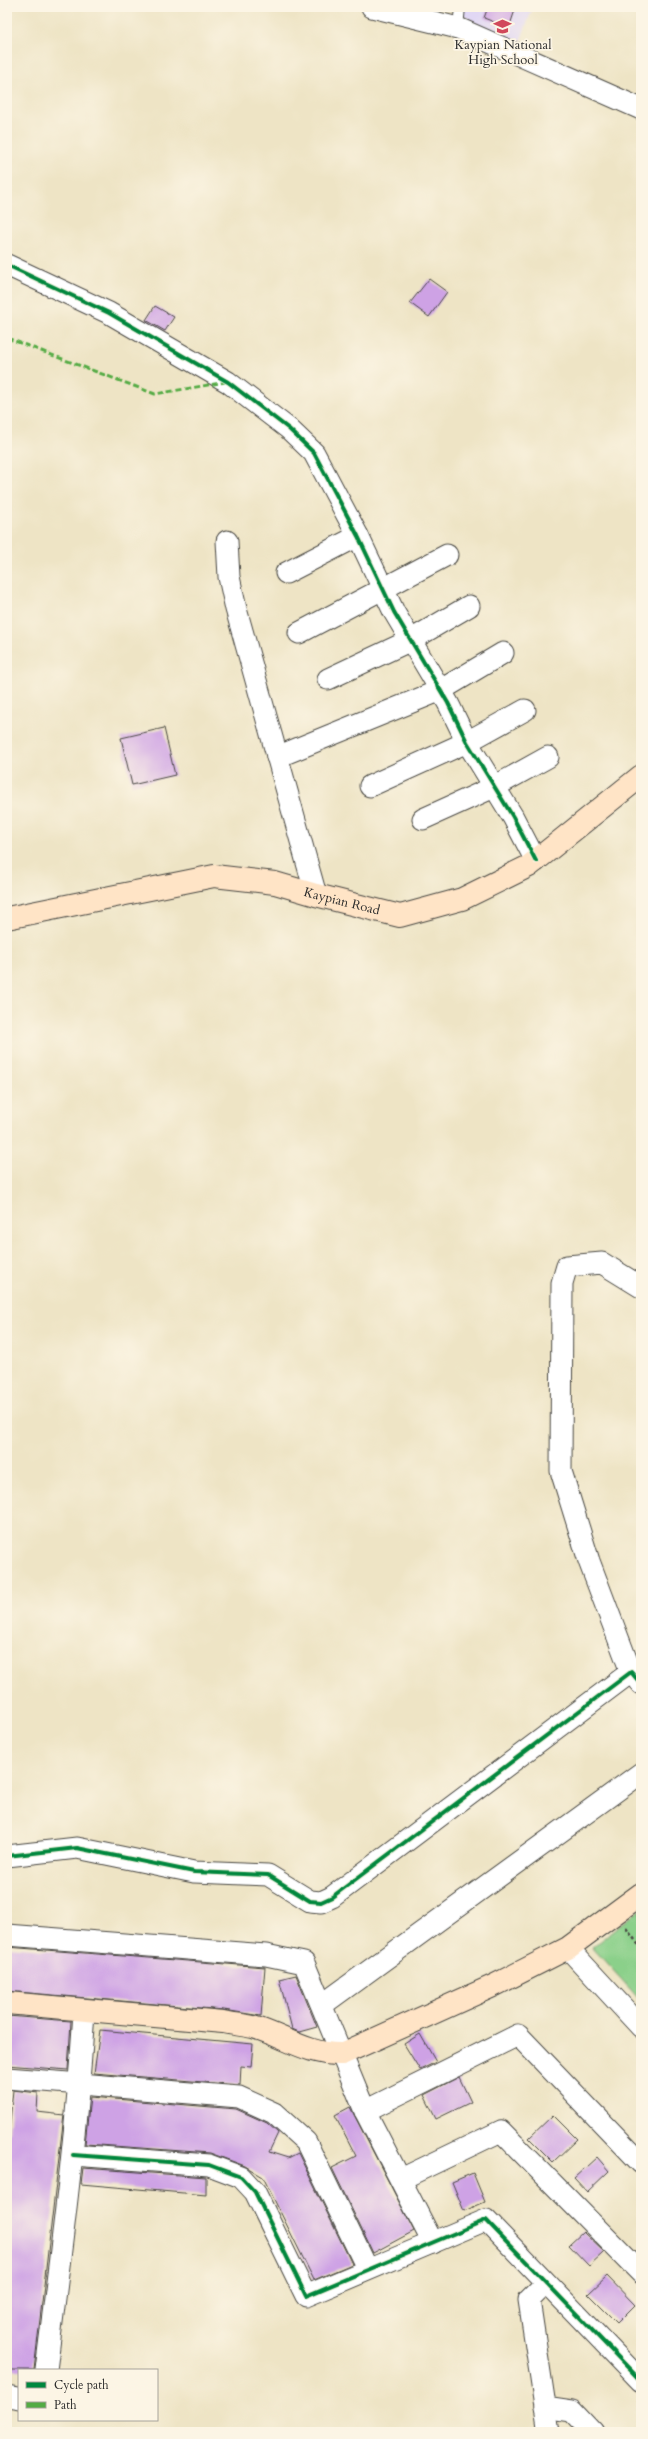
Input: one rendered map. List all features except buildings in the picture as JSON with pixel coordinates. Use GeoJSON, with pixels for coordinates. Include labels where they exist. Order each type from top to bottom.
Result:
{"type":"FeatureCollection","features":[{"type":"Feature","properties":{"kind":"main road","name":"Kaypian Road"},"geometry":{"type":"LineString","coordinates":[[7,918],[214,876],[275,883],[316,896],[400,916],[462,899],[529,866],[641,776]]}},
{"type":"Feature","properties":{"kind":"main road"},"geometry":{"type":"LineString","coordinates":[[7,2003],[84,2011],[223,2022],[253,2027],[312,2051],[327,2054],[342,2054],[496,1985],[568,1948],[641,1894]]}},
{"type":"Feature","properties":{"kind":"street"},"geometry":{"type":"LineString","coordinates":[[372,7],[458,28],[641,109]]}},
{"type":"Feature","properties":{"kind":"street"},"geometry":{"type":"LineString","coordinates":[[7,266],[109,313],[228,382],[259,404],[314,454],[358,536],[382,590],[441,690],[467,742],[513,817],[536,861]]}},
{"type":"Feature","properties":{"kind":"street"},"geometry":{"type":"LineString","coordinates":[[286,572],[358,536]]}},
{"type":"Feature","properties":{"kind":"street"},"geometry":{"type":"LineString","coordinates":[[227,541],[229,577],[236,609],[316,896]]}},
{"type":"Feature","properties":{"kind":"street"},"geometry":{"type":"LineString","coordinates":[[299,633],[448,555]]}},
{"type":"Feature","properties":{"kind":"street"},"geometry":{"type":"LineString","coordinates":[[328,679],[411,640],[469,606]]}},
{"type":"Feature","properties":{"kind":"street"},"geometry":{"type":"LineString","coordinates":[[277,757],[441,690],[503,653]]}},
{"type":"Feature","properties":{"kind":"street"},"geometry":{"type":"LineString","coordinates":[[370,786],[467,742],[525,710]]}},
{"type":"Feature","properties":{"kind":"street"},"geometry":{"type":"LineString","coordinates":[[423,819],[494,787],[548,757]]}},
{"type":"Feature","properties":{"kind":"street"},"geometry":{"type":"LineString","coordinates":[[7,1856],[77,1848],[194,1872],[268,1875],[310,1901],[321,1902],[332,1897],[636,1678],[589,1561],[561,1471],[562,1284],[567,1266],[602,1263],[641,1287]]}},
{"type":"Feature","properties":{"kind":"street"},"geometry":{"type":"LineString","coordinates":[[322,2005],[641,1772]]}},
{"type":"Feature","properties":{"kind":"street"},"geometry":{"type":"LineString","coordinates":[[7,1935],[266,1955],[304,1963],[365,2111],[433,2243]]}},
{"type":"Feature","properties":{"kind":"street"},"geometry":{"type":"LineString","coordinates":[[568,1948],[641,2027]]}},
{"type":"Feature","properties":{"kind":"street"},"geometry":{"type":"LineString","coordinates":[[46,2369],[80,2085],[84,2011]]}},
{"type":"Feature","properties":{"kind":"street"},"geometry":{"type":"LineString","coordinates":[[365,2111],[518,2035],[641,2163]]}},
{"type":"Feature","properties":{"kind":"street"},"geometry":{"type":"LineString","coordinates":[[7,2082],[80,2085],[239,2097],[274,2113],[306,2142],[367,2268]]}},
{"type":"Feature","properties":{"kind":"street"},"geometry":{"type":"LineString","coordinates":[[401,2179],[501,2131],[641,2273]]}},
{"type":"Feature","properties":{"kind":"street"},"geometry":{"type":"LineString","coordinates":[[72,2155],[209,2166],[241,2177],[255,2192],[306,2296],[367,2268],[433,2243],[486,2220],[545,2284],[641,2381]]}},
{"type":"Feature","properties":{"kind":"street"},"geometry":{"type":"LineString","coordinates":[[545,2284],[529,2300],[550,2432]]}},
{"type":"Feature","properties":{"kind":"street"},"geometry":{"type":"LineString","coordinates":[[7,2396],[18,2398]]}},
{"type":"Feature","properties":{"kind":"street"},"geometry":{"type":"LineString","coordinates":[[545,2407],[572,2411],[592,2432]]}},
{"type":"Feature","properties":{"kind":"lane"},"geometry":{"type":"LineString","coordinates":[[458,28],[460,7]]}},
{"type":"Feature","properties":{"kind":"path"},"geometry":{"type":"LineString","coordinates":[[625,1927],[641,1948]]}},
{"type":"Feature","properties":{"kind":"shaded area","name":"Kaypian National High School"},"geometry":{"type":"Polygon","coordinates":[[[452,7],[533,7],[517,50],[507,46],[452,7]]]}},
{"type":"Feature","properties":{"kind":"green space"},"geometry":{"type":"Polygon","coordinates":[[[641,1909],[641,2001],[592,1947],[641,1909]]]}},
{"type":"Feature","properties":{"kind":"marked path"},"geometry":{"type":"LineString","coordinates":[[7,338],[155,394],[226,382]]}},
{"type":"Feature","properties":{"kind":"cycle path"},"geometry":{"type":"LineString","coordinates":[[7,265],[109,313],[228,382],[289,429],[314,453],[358,536],[394,612],[448,703],[467,742],[513,817],[536,861]]}},
{"type":"Feature","properties":{"kind":"cycle path"},"geometry":{"type":"LineString","coordinates":[[7,1856],[77,1848],[194,1872],[268,1875],[310,1901],[321,1902],[332,1897],[631,1672],[641,1684]]}},
{"type":"Feature","properties":{"kind":"cycle path"},"geometry":{"type":"LineString","coordinates":[[73,2155],[209,2165],[241,2177],[255,2192],[306,2296],[486,2220],[641,2381]]}},
{"type":"Feature","properties":{"kind":"place","name":"Kaypian National High School"},"geometry":{"type":"Point","coordinates":[503,26]}}]}
